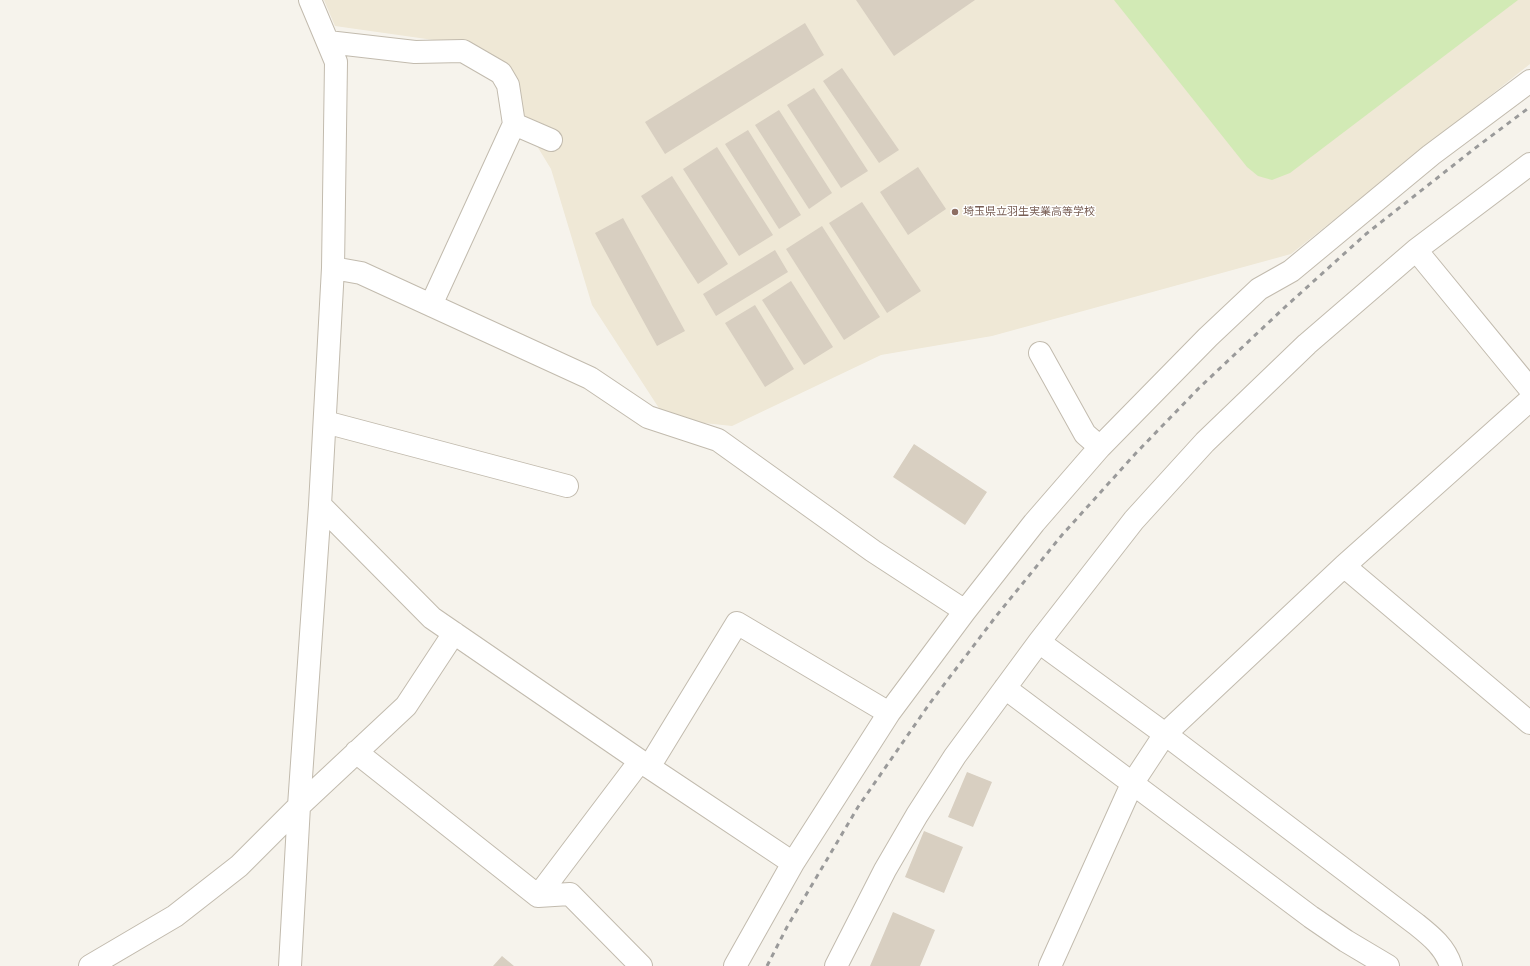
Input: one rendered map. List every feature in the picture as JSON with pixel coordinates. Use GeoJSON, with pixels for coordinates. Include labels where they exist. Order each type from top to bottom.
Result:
{"type":"FeatureCollection","features":[{"type":"Feature","properties":{"kind":"street"},"geometry":{"type":"LineString","coordinates":[[290,966],[299,806],[320,505],[333,268],[336,62],[310,0]]}},
{"type":"Feature","properties":{"kind":"street"},"geometry":{"type":"LineString","coordinates":[[328,42],[415,52],[463,51],[501,72],[508,86],[514,124],[431,305]]}},
{"type":"Feature","properties":{"kind":"street"},"geometry":{"type":"LineString","coordinates":[[734,966],[793,862],[890,713],[965,611],[1034,523],[1100,447],[1208,337],[1259,289],[1291,270],[1431,155],[1530,81]]}},
{"type":"Feature","properties":{"kind":"street"},"geometry":{"type":"LineString","coordinates":[[514,124],[551,140]]}},
{"type":"Feature","properties":{"kind":"street"},"geometry":{"type":"LineString","coordinates":[[836,966],[885,870],[917,815],[955,756],[1039,642],[1134,520],[1205,442],[1307,344],[1416,250],[1530,164]]}},
{"type":"Feature","properties":{"kind":"street"},"geometry":{"type":"LineString","coordinates":[[1416,250],[1530,388]]}},
{"type":"Feature","properties":{"kind":"street"},"geometry":{"type":"LineString","coordinates":[[333,268],[361,273],[590,378],[648,417],[718,440],[873,551],[965,611]]}},
{"type":"Feature","properties":{"kind":"street"},"geometry":{"type":"LineString","coordinates":[[1040,353],[1085,434],[1100,447]]}},
{"type":"Feature","properties":{"kind":"street"},"geometry":{"type":"LineString","coordinates":[[1050,966],[1132,784],[1165,734],[1344,566],[1530,400]]}},
{"type":"Feature","properties":{"kind":"street"},"geometry":{"type":"LineString","coordinates":[[325,422],[567,486]]}},
{"type":"Feature","properties":{"kind":"street"},"geometry":{"type":"LineString","coordinates":[[320,505],[432,618],[645,764],[793,862]]}},
{"type":"Feature","properties":{"kind":"street"},"geometry":{"type":"LineString","coordinates":[[1344,566],[1530,723]]}},
{"type":"Feature","properties":{"kind":"street"},"geometry":{"type":"LineString","coordinates":[[538,896],[645,764],[737,623],[890,713]]}},
{"type":"Feature","properties":{"kind":"street"},"geometry":{"type":"LineString","coordinates":[[90,966],[175,916],[239,866],[299,806],[406,706],[454,633]]}},
{"type":"Feature","properties":{"kind":"street"},"geometry":{"type":"LineString","coordinates":[[1039,642],[1165,734],[1427,933],[1438,942],[1448,957],[1451,966]]}},
{"type":"Feature","properties":{"kind":"street"},"geometry":{"type":"LineString","coordinates":[[1005,688],[1311,917],[1346,941],[1388,966]]}},
{"type":"Feature","properties":{"kind":"street"},"geometry":{"type":"LineString","coordinates":[[356,752],[538,896],[570,894],[641,966]]}},
{"type":"Feature","properties":{"kind":"shaded area","name":"埼玉県立羽生実業高等学校"},"geometry":{"type":"Polygon","coordinates":[[[324,0],[1530,0],[1530,64],[1291,254],[992,336],[881,355],[732,426],[666,419],[592,305],[551,169],[476,46],[335,26],[324,0]]]}},
{"type":"Feature","properties":{"kind":"green space"},"geometry":{"type":"Polygon","coordinates":[[[1114,0],[1518,0],[1290,173],[1272,180],[1258,176],[1247,167],[1114,0]]]}},
{"type":"Feature","properties":{"kind":"building"},"geometry":{"type":"Polygon","coordinates":[[[856,0],[975,0],[894,56],[856,0]]]}},
{"type":"Feature","properties":{"kind":"building"},"geometry":{"type":"Polygon","coordinates":[[[805,23],[824,55],[665,154],[645,122],[805,23]]]}},
{"type":"Feature","properties":{"kind":"building"},"geometry":{"type":"Polygon","coordinates":[[[842,68],[899,150],[879,163],[823,81],[842,68]]]}},
{"type":"Feature","properties":{"kind":"building"},"geometry":{"type":"Polygon","coordinates":[[[814,88],[868,171],[841,188],[787,105],[814,88]]]}},
{"type":"Feature","properties":{"kind":"building"},"geometry":{"type":"Polygon","coordinates":[[[779,110],[832,193],[809,209],[755,125],[779,110]]]}},
{"type":"Feature","properties":{"kind":"building"},"geometry":{"type":"Polygon","coordinates":[[[748,130],[801,215],[779,229],[725,144],[748,130]]]}},
{"type":"Feature","properties":{"kind":"building"},"geometry":{"type":"Polygon","coordinates":[[[717,147],[773,235],[739,256],[683,169],[717,147]]]}},
{"type":"Feature","properties":{"kind":"building"},"geometry":{"type":"Polygon","coordinates":[[[918,167],[946,209],[908,235],[880,192],[918,167]]]}},
{"type":"Feature","properties":{"kind":"building"},"geometry":{"type":"Polygon","coordinates":[[[672,176],[728,264],[698,284],[641,196],[672,176]]]}},
{"type":"Feature","properties":{"kind":"building"},"geometry":{"type":"Polygon","coordinates":[[[862,202],[921,291],[887,313],[829,223],[862,202]]]}},
{"type":"Feature","properties":{"kind":"building"},"geometry":{"type":"Polygon","coordinates":[[[623,218],[685,331],[657,346],[595,233],[623,218]]]}},
{"type":"Feature","properties":{"kind":"building"},"geometry":{"type":"Polygon","coordinates":[[[822,226],[880,317],[844,340],[786,249],[822,226]]]}},
{"type":"Feature","properties":{"kind":"building"},"geometry":{"type":"Polygon","coordinates":[[[775,250],[788,272],[716,316],[703,294],[775,250]]]}},
{"type":"Feature","properties":{"kind":"building"},"geometry":{"type":"Polygon","coordinates":[[[791,281],[833,347],[804,365],[762,300],[791,281]]]}},
{"type":"Feature","properties":{"kind":"building"},"geometry":{"type":"Polygon","coordinates":[[[755,305],[794,369],[765,387],[725,323],[755,305]]]}},
{"type":"Feature","properties":{"kind":"building"},"geometry":{"type":"Polygon","coordinates":[[[914,444],[987,492],[965,525],[893,477],[914,444]]]}},
{"type":"Feature","properties":{"kind":"building"},"geometry":{"type":"Polygon","coordinates":[[[967,772],[992,782],[973,827],[948,817],[967,772]]]}},
{"type":"Feature","properties":{"kind":"building"},"geometry":{"type":"Polygon","coordinates":[[[924,831],[963,847],[944,893],[905,877],[924,831]]]}},
{"type":"Feature","properties":{"kind":"building"},"geometry":{"type":"Polygon","coordinates":[[[893,912],[935,930],[920,966],[870,966],[893,912]]]}},
{"type":"Feature","properties":{"kind":"building"},"geometry":{"type":"Polygon","coordinates":[[[502,956],[514,966],[493,966],[502,956]]]}},
{"type":"Feature","properties":{"kind":"railway"},"geometry":{"type":"LineString","coordinates":[[767,966],[787,927],[858,807],[930,703],[997,615],[1062,535],[1136,453],[1199,388],[1284,308],[1366,234],[1530,107]]}},
{"type":"Feature","properties":{"kind":"place","name":"埼玉県立羽生実業高等学校"},"geometry":{"type":"Point","coordinates":[955,212]}}]}
